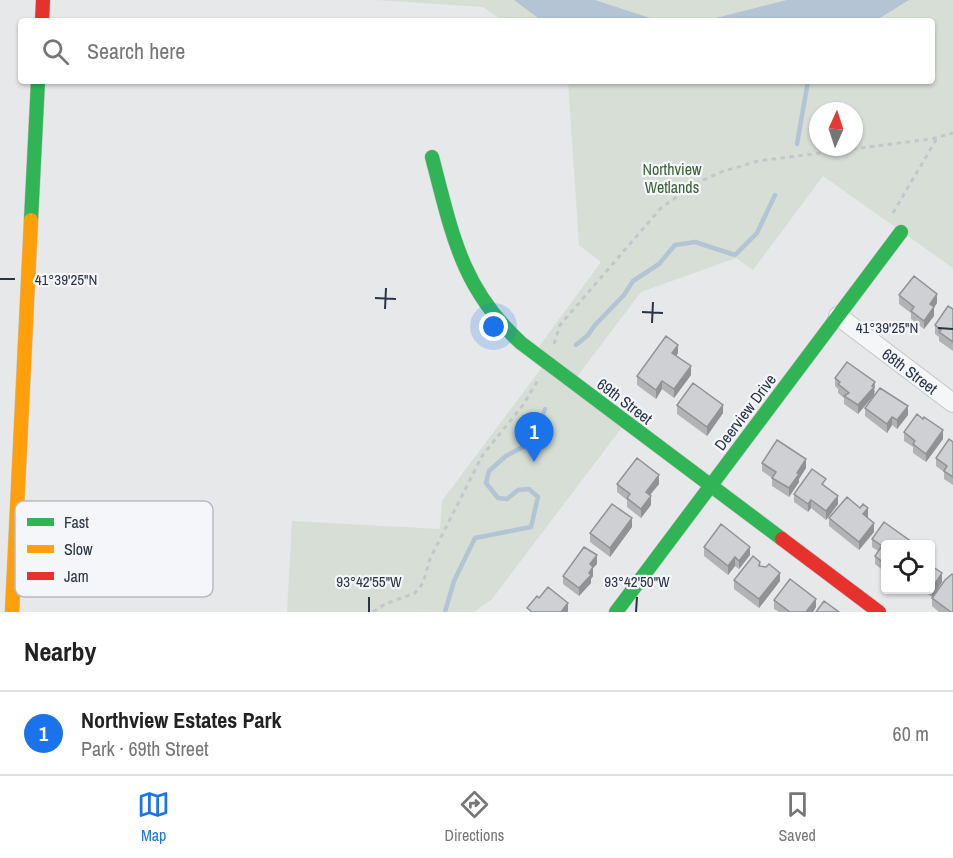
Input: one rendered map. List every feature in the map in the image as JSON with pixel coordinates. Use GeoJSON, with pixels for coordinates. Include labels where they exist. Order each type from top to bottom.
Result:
{"type":"FeatureCollection","features":[{"type":"Feature","properties":{"kind":"street"},"geometry":{"type":"LineString","coordinates":[[42,18],[44,0]]}},
{"type":"Feature","properties":{"kind":"street"},"geometry":{"type":"LineString","coordinates":[[17,501],[38,84]]}},
{"type":"Feature","properties":{"kind":"street","name":"69th Street"},"geometry":{"type":"LineString","coordinates":[[432,157],[466,273],[478,296],[493,317],[513,337],[879,612]]}},
{"type":"Feature","properties":{"kind":"street","name":"Deerview Drive"},"geometry":{"type":"LineString","coordinates":[[616,612],[901,232]]}},
{"type":"Feature","properties":{"kind":"street","name":"68th Street"},"geometry":{"type":"LineString","coordinates":[[838,316],[953,403]]}},
{"type":"Feature","properties":{"kind":"street"},"geometry":{"type":"LineString","coordinates":[[12,612],[15,551]]}},
{"type":"Feature","properties":{"kind":"path"},"geometry":{"type":"LineString","coordinates":[[373,612],[385,604],[415,593],[423,583],[430,559],[462,498],[470,477],[482,456],[532,393],[540,371],[554,348],[560,325],[661,208],[697,183],[721,171],[758,161],[938,137],[953,133]]}},
{"type":"Feature","properties":{"kind":"path"},"geometry":{"type":"LineString","coordinates":[[892,215],[938,137]]}},
{"type":"Feature","properties":{"kind":"green space","name":"Northview Wetlands"},"geometry":{"type":"Polygon","coordinates":[[[376,0],[953,0],[953,268],[823,176],[753,270],[736,258],[641,292],[573,382],[626,422],[492,599],[474,612],[287,612],[292,521],[440,529],[442,501],[546,362],[535,352],[601,262],[579,245],[568,84],[935,84],[935,18],[499,18],[483,7],[376,0]]]}},
{"type":"Feature","properties":{"kind":"water"},"geometry":{"type":"Polygon","coordinates":[[[514,0],[595,0],[650,18],[538,18],[514,0]]]}},
{"type":"Feature","properties":{"kind":"water"},"geometry":{"type":"Polygon","coordinates":[[[787,0],[909,0],[880,18],[716,18],[787,0]]]}},
{"type":"Feature","properties":{"kind":"building"},"geometry":{"type":"Polygon","coordinates":[[[914,276],[937,294],[930,304],[934,307],[924,321],[911,311],[914,307],[899,295],[914,276]]]}},
{"type":"Feature","properties":{"kind":"building"},"geometry":{"type":"Polygon","coordinates":[[[948,306],[953,309],[953,342],[939,332],[941,330],[935,325],[948,306]]]}},
{"type":"Feature","properties":{"kind":"building"},"geometry":{"type":"Polygon","coordinates":[[[666,336],[678,345],[672,353],[691,366],[674,389],[662,381],[656,390],[637,376],[666,336]]]}},
{"type":"Feature","properties":{"kind":"building"},"geometry":{"type":"Polygon","coordinates":[[[847,362],[875,382],[872,386],[874,387],[858,405],[844,396],[849,393],[838,384],[840,382],[835,378],[847,362]]]}},
{"type":"Feature","properties":{"kind":"building"},"geometry":{"type":"Polygon","coordinates":[[[693,383],[723,405],[707,427],[677,405],[693,383]]]}},
{"type":"Feature","properties":{"kind":"building"},"geometry":{"type":"Polygon","coordinates":[[[880,388],[908,406],[897,420],[892,417],[887,424],[865,408],[880,388]]]}},
{"type":"Feature","properties":{"kind":"building"},"geometry":{"type":"Polygon","coordinates":[[[917,414],[943,430],[926,454],[913,444],[915,441],[904,432],[917,414]]]}},
{"type":"Feature","properties":{"kind":"building"},"geometry":{"type":"Polygon","coordinates":[[[949,439],[953,442],[953,477],[944,471],[947,466],[936,458],[949,439]]]}},
{"type":"Feature","properties":{"kind":"building"},"geometry":{"type":"Polygon","coordinates":[[[777,440],[806,459],[789,488],[772,478],[776,472],[762,463],[777,440]]]}},
{"type":"Feature","properties":{"kind":"building"},"geometry":{"type":"Polygon","coordinates":[[[637,458],[659,475],[646,492],[651,496],[641,509],[627,498],[630,494],[617,484],[637,458]]]}},
{"type":"Feature","properties":{"kind":"building"},"geometry":{"type":"Polygon","coordinates":[[[812,469],[826,479],[822,484],[838,496],[826,511],[811,500],[808,504],[794,494],[812,469]]]}},
{"type":"Feature","properties":{"kind":"building"},"geometry":{"type":"Polygon","coordinates":[[[847,497],[860,508],[863,504],[868,508],[863,514],[874,523],[859,542],[829,518],[847,497]]]}},
{"type":"Feature","properties":{"kind":"building"},"geometry":{"type":"Polygon","coordinates":[[[612,504],[632,518],[610,548],[590,533],[612,504]]]}},
{"type":"Feature","properties":{"kind":"building"},"geometry":{"type":"Polygon","coordinates":[[[884,522],[909,540],[881,540],[881,545],[872,539],[884,522]]]}},
{"type":"Feature","properties":{"kind":"building"},"geometry":{"type":"Polygon","coordinates":[[[721,524],[750,547],[739,561],[735,557],[728,566],[704,547],[721,524]]]}},
{"type":"Feature","properties":{"kind":"building"},"geometry":{"type":"Polygon","coordinates":[[[584,547],[597,555],[590,564],[593,567],[589,573],[591,575],[579,588],[563,576],[584,547]]]}},
{"type":"Feature","properties":{"kind":"building"},"geometry":{"type":"Polygon","coordinates":[[[881,547],[881,561],[875,556],[881,547]]]}},
{"type":"Feature","properties":{"kind":"building"},"geometry":{"type":"Polygon","coordinates":[[[753,556],[760,562],[759,566],[766,567],[769,564],[780,573],[759,599],[734,580],[753,556]]]}},
{"type":"Feature","properties":{"kind":"building"},"geometry":{"type":"Polygon","coordinates":[[[935,568],[942,573],[935,584],[935,568]]]}},
{"type":"Feature","properties":{"kind":"building"},"geometry":{"type":"Polygon","coordinates":[[[953,575],[953,612],[932,598],[945,580],[953,575]]]}},
{"type":"Feature","properties":{"kind":"building"},"geometry":{"type":"Polygon","coordinates":[[[790,579],[816,599],[806,612],[790,612],[774,600],[790,579]]]}},
{"type":"Feature","properties":{"kind":"building"},"geometry":{"type":"Polygon","coordinates":[[[548,587],[568,603],[561,612],[532,612],[527,608],[537,596],[539,598],[548,587]]]}},
{"type":"Feature","properties":{"kind":"building"},"geometry":{"type":"Polygon","coordinates":[[[824,601],[839,612],[816,612],[824,601]]]}},
{"type":"Feature","properties":{"kind":"waterway"},"geometry":{"type":"LineString","coordinates":[[797,144],[807,84]]}},
{"type":"Feature","properties":{"kind":"waterway"},"geometry":{"type":"LineString","coordinates":[[576,345],[624,295],[633,281],[659,264],[675,245],[695,242],[735,255],[757,233],[775,195]]}},
{"type":"Feature","properties":{"kind":"waterway"},"geometry":{"type":"LineString","coordinates":[[445,612],[454,581],[475,538],[531,527],[538,497],[529,489],[518,490],[507,499],[498,498],[486,483],[489,471],[506,456],[532,442],[545,409]]}},
{"type":"Feature","properties":{"kind":"traffic: fast"},"geometry":{"type":"LineString","coordinates":[[31,220],[38,84]]}},
{"type":"Feature","properties":{"kind":"traffic: fast"},"geometry":{"type":"LineString","coordinates":[[432,157],[453,235],[462,258],[472,280],[501,322],[521,343],[782,539]]}},
{"type":"Feature","properties":{"kind":"traffic: fast"},"geometry":{"type":"LineString","coordinates":[[616,612],[901,232]]}},
{"type":"Feature","properties":{"kind":"traffic: slow"},"geometry":{"type":"LineString","coordinates":[[17,501],[31,220]]}},
{"type":"Feature","properties":{"kind":"traffic: slow"},"geometry":{"type":"LineString","coordinates":[[12,612],[15,550]]}},
{"type":"Feature","properties":{"kind":"traffic: jam"},"geometry":{"type":"LineString","coordinates":[[42,18],[43,0]]}},
{"type":"Feature","properties":{"kind":"traffic: jam"},"geometry":{"type":"LineString","coordinates":[[782,539],[879,612]]}},
{"type":"Feature","properties":{"kind":"place","name":"Northview Estates Park"},"geometry":{"type":"Point","coordinates":[534,462]}}]}
